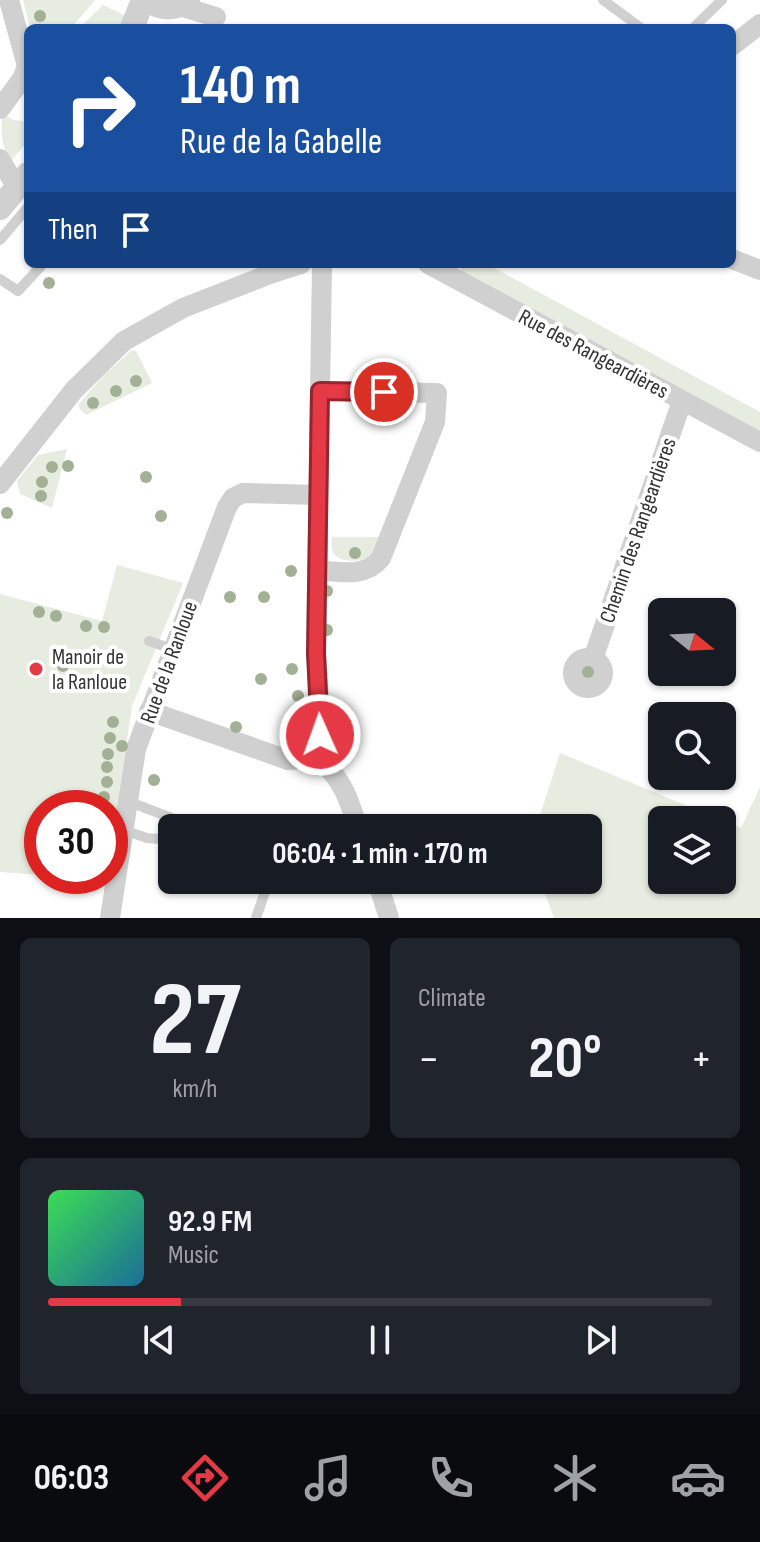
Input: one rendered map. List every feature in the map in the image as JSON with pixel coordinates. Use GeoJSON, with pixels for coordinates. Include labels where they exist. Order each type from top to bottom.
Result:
{"type":"FeatureCollection","features":[{"type":"Feature","properties":{"kind":"street"},"geometry":{"type":"LineString","coordinates":[[9,0],[24,55]]}},
{"type":"Feature","properties":{"kind":"street"},"geometry":{"type":"LineString","coordinates":[[165,3],[217,15]]}},
{"type":"Feature","properties":{"kind":"street"},"geometry":{"type":"LineString","coordinates":[[137,24],[165,3]]}},
{"type":"Feature","properties":{"kind":"street"},"geometry":{"type":"LineString","coordinates":[[154,24],[162,16],[165,3]]}},
{"type":"Feature","properties":{"kind":"street"},"geometry":{"type":"LineString","coordinates":[[736,43],[760,25]]}},
{"type":"Feature","properties":{"kind":"street"},"geometry":{"type":"LineString","coordinates":[[0,109],[24,74]]}},
{"type":"Feature","properties":{"kind":"street"},"geometry":{"type":"LineString","coordinates":[[0,159],[24,190],[0,208]]}},
{"type":"Feature","properties":{"kind":"street"},"geometry":{"type":"LineString","coordinates":[[736,261],[760,270]]}},
{"type":"Feature","properties":{"kind":"street"},"geometry":{"type":"LineString","coordinates":[[0,484],[74,390],[124,341],[183,308],[290,268]]}},
{"type":"Feature","properties":{"kind":"street"},"geometry":{"type":"LineString","coordinates":[[149,711],[288,760],[316,762],[330,759],[326,744],[319,741],[321,729],[316,653],[321,268]]}},
{"type":"Feature","properties":{"kind":"street","name":"Rue des Rangeardières"},"geometry":{"type":"LineString","coordinates":[[435,268],[760,442]]}},
{"type":"Feature","properties":{"kind":"street"},"geometry":{"type":"LineString","coordinates":[[317,570],[363,572],[381,558],[435,422],[437,393],[320,391]]}},
{"type":"Feature","properties":{"kind":"street","name":"Chemin des Rangeardières"},"geometry":{"type":"LineString","coordinates":[[593,659],[682,401]]}},
{"type":"Feature","properties":{"kind":"street","name":"Rue de la Ranloue"},"geometry":{"type":"LineString","coordinates":[[128,795],[136,749],[149,711],[224,513],[233,498],[246,493],[318,495]]}},
{"type":"Feature","properties":{"kind":"street"},"geometry":{"type":"LineString","coordinates":[[316,762],[334,773],[344,788],[353,814]]}},
{"type":"Feature","properties":{"kind":"street","name":"Rue de la Ranloue"},"geometry":{"type":"LineString","coordinates":[[110,918],[114,894]]}},
{"type":"Feature","properties":{"kind":"street"},"geometry":{"type":"LineString","coordinates":[[381,894],[389,918]]}},
{"type":"Feature","properties":{"kind":"lane"},"geometry":{"type":"LineString","coordinates":[[603,0],[636,24]]}},
{"type":"Feature","properties":{"kind":"lane"},"geometry":{"type":"LineString","coordinates":[[697,24],[722,0]]}},
{"type":"Feature","properties":{"kind":"lane"},"geometry":{"type":"LineString","coordinates":[[0,240],[24,190]]}},
{"type":"Feature","properties":{"kind":"lane"},"geometry":{"type":"LineString","coordinates":[[0,279],[18,291],[39,268]]}},
{"type":"Feature","properties":{"kind":"lane"},"geometry":{"type":"LineString","coordinates":[[149,641],[172,649]]}},
{"type":"Feature","properties":{"kind":"lane"},"geometry":{"type":"LineString","coordinates":[[128,801],[161,814]]}},
{"type":"Feature","properties":{"kind":"lane"},"geometry":{"type":"LineString","coordinates":[[128,832],[158,839]]}},
{"type":"Feature","properties":{"kind":"lane"},"geometry":{"type":"LineString","coordinates":[[256,918],[264,894]]}},
{"type":"Feature","properties":{"kind":"shaded area"},"geometry":{"type":"Polygon","coordinates":[[[23,0],[95,0],[74,24],[29,24],[23,0]]]}},
{"type":"Feature","properties":{"kind":"shaded area"},"geometry":{"type":"Polygon","coordinates":[[[103,5],[128,17],[127,24],[83,24],[103,5]]]}},
{"type":"Feature","properties":{"kind":"shaded area"},"geometry":{"type":"Polygon","coordinates":[[[3,114],[24,122],[24,146],[10,162],[2,139],[3,114]]]}},
{"type":"Feature","properties":{"kind":"shaded area"},"geometry":{"type":"Polygon","coordinates":[[[462,268],[494,268],[760,412],[760,435],[458,274],[462,268]]]}},
{"type":"Feature","properties":{"kind":"shaded area"},"geometry":{"type":"Polygon","coordinates":[[[132,350],[136,351],[152,383],[86,415],[79,404],[103,376],[132,350]]]}},
{"type":"Feature","properties":{"kind":"shaded area"},"geometry":{"type":"Polygon","coordinates":[[[67,449],[52,508],[20,494],[17,481],[38,455],[67,449]]]}},
{"type":"Feature","properties":{"kind":"shaded area"},"geometry":{"type":"Polygon","coordinates":[[[332,537],[380,537],[368,557],[353,561],[335,555],[332,537]]]}},
{"type":"Feature","properties":{"kind":"shaded area"},"geometry":{"type":"Polygon","coordinates":[[[117,565],[183,583],[132,706],[119,790],[24,790],[24,874],[0,872],[0,594],[102,621],[117,565]]]}},
{"type":"Feature","properties":{"kind":"shaded area"},"geometry":{"type":"Polygon","coordinates":[[[560,753],[687,806],[648,806],[648,894],[736,894],[736,826],[741,828],[760,787],[760,918],[554,918],[545,894],[602,894],[602,814],[540,814],[560,753]]]}},
{"type":"Feature","properties":{"kind":"place","name":"Manoir de la Ranloue"},"geometry":{"type":"Point","coordinates":[36,669]}},
{"type":"Feature","properties":{"kind":"route"},"geometry":{"type":"LineString","coordinates":[[320,735],[316,653],[320,391],[384,392]]}}]}
